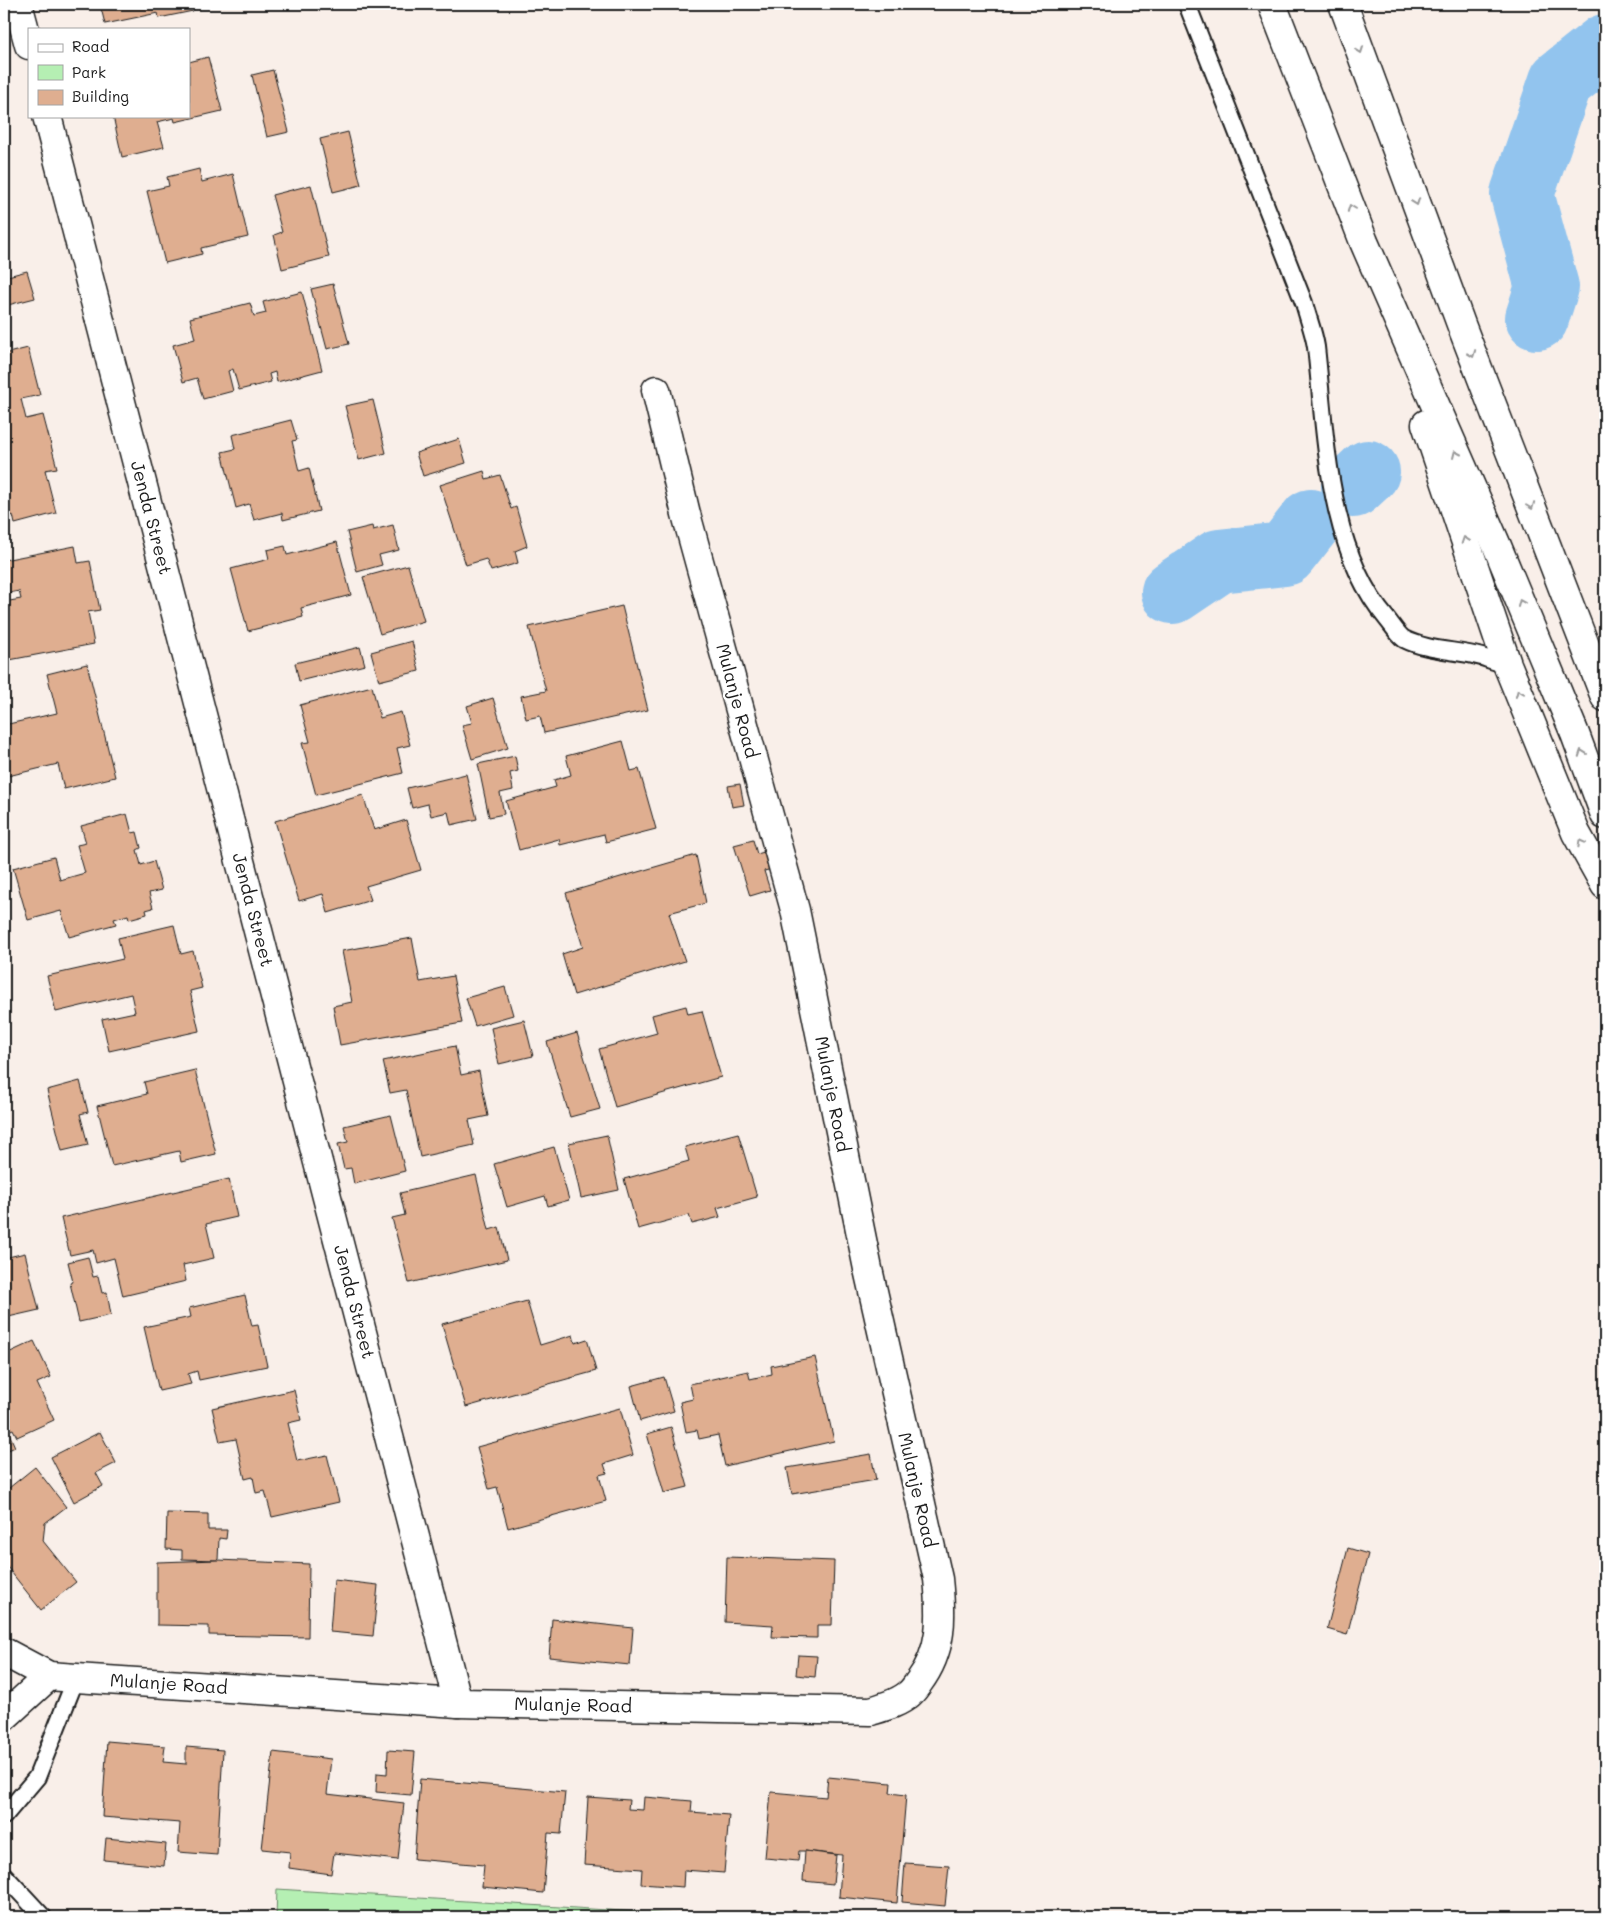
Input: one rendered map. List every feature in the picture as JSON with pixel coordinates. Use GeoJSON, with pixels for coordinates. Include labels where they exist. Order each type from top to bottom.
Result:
{"type":"FeatureCollection","features":[{"type":"Feature","properties":{"kind":"street"},"geometry":{"type":"LineString","coordinates":[[18,4],[28,41]]}},
{"type":"Feature","properties":{"kind":"street"},"geometry":{"type":"LineString","coordinates":[[1272,4],[1364,242],[1507,664],[1576,833],[1605,885]]}},
{"type":"Feature","properties":{"kind":"street"},"geometry":{"type":"LineString","coordinates":[[1343,4],[1465,336],[1605,697]]}},
{"type":"Feature","properties":{"kind":"street","name":"Jenda Street"},"geometry":{"type":"LineString","coordinates":[[48,118],[458,1703]]}},
{"type":"Feature","properties":{"kind":"street"},"geometry":{"type":"LineString","coordinates":[[1364,242],[1497,546],[1575,734],[1605,815]]}},
{"type":"Feature","properties":{"kind":"street","name":"Mulanje Road"},"geometry":{"type":"LineString","coordinates":[[4,1652],[62,1677],[458,1703],[871,1711],[891,1704],[910,1694],[930,1667],[939,1638],[941,1611],[938,1579],[868,1270],[795,910],[686,514],[656,390]]}},
{"type":"Feature","properties":{"kind":"street"},"geometry":{"type":"LineString","coordinates":[[4,1717],[62,1677]]}},
{"type":"Feature","properties":{"kind":"lane"},"geometry":{"type":"LineString","coordinates":[[1187,4],[1304,303],[1316,346],[1319,388],[1332,486],[1342,530],[1359,577],[1380,611],[1403,638],[1427,646],[1483,657],[1496,663],[1507,664]]}},
{"type":"Feature","properties":{"kind":"lane"},"geometry":{"type":"LineString","coordinates":[[4,1816],[37,1777],[62,1677]]}},
{"type":"Feature","properties":{"kind":"lane"},"geometry":{"type":"LineString","coordinates":[[4,1875],[43,1917]]}},
{"type":"Feature","properties":{"kind":"green space"},"geometry":{"type":"Polygon","coordinates":[[[277,1889],[717,1917],[276,1917],[277,1889]]]}},
{"type":"Feature","properties":{"kind":"building"},"geometry":{"type":"Polygon","coordinates":[[[100,4],[197,4],[191,5],[193,11],[159,18],[158,13],[105,24],[100,4]]]}},
{"type":"Feature","properties":{"kind":"building"},"geometry":{"type":"Polygon","coordinates":[[[208,57],[222,111],[175,122],[174,118],[190,118],[190,62],[208,57]]]}},
{"type":"Feature","properties":{"kind":"building"},"geometry":{"type":"Polygon","coordinates":[[[273,70],[289,132],[267,137],[252,75],[273,70]]]}},
{"type":"Feature","properties":{"kind":"building"},"geometry":{"type":"Polygon","coordinates":[[[113,118],[174,118],[157,122],[164,147],[122,157],[113,118]]]}},
{"type":"Feature","properties":{"kind":"building"},"geometry":{"type":"Polygon","coordinates":[[[348,132],[361,185],[333,192],[320,139],[348,132]]]}},
{"type":"Feature","properties":{"kind":"building"},"geometry":{"type":"Polygon","coordinates":[[[199,169],[202,182],[233,174],[248,237],[201,248],[202,254],[165,263],[147,191],[169,186],[167,177],[199,169]]]}},
{"type":"Feature","properties":{"kind":"building"},"geometry":{"type":"Polygon","coordinates":[[[311,185],[329,257],[282,269],[274,235],[282,232],[272,195],[311,185]]]}},
{"type":"Feature","properties":{"kind":"building"},"geometry":{"type":"Polygon","coordinates":[[[27,271],[35,298],[4,306],[4,277],[27,271]]]}},
{"type":"Feature","properties":{"kind":"building"},"geometry":{"type":"Polygon","coordinates":[[[333,284],[349,344],[327,349],[311,289],[333,284]]]}},
{"type":"Feature","properties":{"kind":"building"},"geometry":{"type":"Polygon","coordinates":[[[302,292],[322,370],[277,382],[275,372],[269,374],[271,382],[239,390],[233,369],[228,371],[233,391],[203,399],[197,378],[183,382],[173,345],[195,339],[190,318],[250,303],[254,316],[266,313],[263,302],[302,292]]]}},
{"type":"Feature","properties":{"kind":"building"},"geometry":{"type":"Polygon","coordinates":[[[28,348],[40,395],[21,399],[26,419],[43,415],[57,468],[45,470],[56,513],[15,524],[13,515],[6,518],[4,508],[4,490],[7,490],[4,479],[4,354],[28,348]]]}},
{"type":"Feature","properties":{"kind":"building"},"geometry":{"type":"Polygon","coordinates":[[[373,400],[386,453],[359,460],[345,406],[373,400]]]}},
{"type":"Feature","properties":{"kind":"building"},"geometry":{"type":"Polygon","coordinates":[[[291,420],[297,440],[292,441],[299,471],[309,468],[319,511],[283,520],[282,513],[254,520],[249,504],[236,508],[222,452],[235,449],[232,435],[291,420]]]}},
{"type":"Feature","properties":{"kind":"building"},"geometry":{"type":"Polygon","coordinates":[[[459,439],[466,463],[423,476],[416,453],[459,439]]]}},
{"type":"Feature","properties":{"kind":"building"},"geometry":{"type":"Polygon","coordinates":[[[484,471],[486,479],[500,475],[511,509],[516,507],[527,546],[515,551],[518,563],[491,571],[486,559],[466,565],[440,485],[484,471]]]}},
{"type":"Feature","properties":{"kind":"building"},"geometry":{"type":"Polygon","coordinates":[[[393,525],[399,550],[379,555],[382,565],[357,572],[347,532],[372,526],[373,530],[393,525]]]}},
{"type":"Feature","properties":{"kind":"building"},"geometry":{"type":"Polygon","coordinates":[[[337,542],[351,595],[301,608],[303,617],[248,631],[231,569],[269,559],[267,550],[285,546],[287,555],[337,542]]]}},
{"type":"Feature","properties":{"kind":"building"},"geometry":{"type":"Polygon","coordinates":[[[75,546],[78,563],[90,561],[100,610],[88,612],[94,644],[4,661],[4,602],[21,599],[19,591],[4,594],[4,560],[75,546]]]}},
{"type":"Feature","properties":{"kind":"building"},"geometry":{"type":"Polygon","coordinates":[[[408,565],[424,621],[380,634],[363,577],[408,565]]]}},
{"type":"Feature","properties":{"kind":"building"},"geometry":{"type":"Polygon","coordinates":[[[622,606],[648,710],[544,733],[540,716],[526,719],[521,696],[546,691],[529,627],[622,606]]]}},
{"type":"Feature","properties":{"kind":"building"},"geometry":{"type":"Polygon","coordinates":[[[412,641],[419,671],[379,681],[371,652],[412,641]]]}},
{"type":"Feature","properties":{"kind":"building"},"geometry":{"type":"Polygon","coordinates":[[[360,647],[365,665],[299,681],[295,663],[360,647]]]}},
{"type":"Feature","properties":{"kind":"building"},"geometry":{"type":"Polygon","coordinates":[[[87,664],[115,777],[64,789],[58,764],[8,776],[4,758],[4,725],[57,713],[47,674],[87,664]]]}},
{"type":"Feature","properties":{"kind":"building"},"geometry":{"type":"Polygon","coordinates":[[[372,686],[380,718],[401,712],[410,745],[397,748],[403,773],[316,795],[302,743],[310,742],[300,705],[372,686]]]}},
{"type":"Feature","properties":{"kind":"building"},"geometry":{"type":"Polygon","coordinates":[[[493,698],[508,748],[472,759],[462,725],[472,723],[467,706],[493,698]]]}},
{"type":"Feature","properties":{"kind":"building"},"geometry":{"type":"Polygon","coordinates":[[[623,741],[631,771],[639,769],[656,829],[606,842],[604,834],[560,845],[559,839],[519,850],[506,801],[556,787],[554,780],[571,775],[566,756],[623,741]]]}},
{"type":"Feature","properties":{"kind":"building"},"geometry":{"type":"Polygon","coordinates":[[[515,756],[518,771],[510,773],[513,790],[500,793],[504,814],[489,817],[478,764],[515,756]]]}},
{"type":"Feature","properties":{"kind":"building"},"geometry":{"type":"Polygon","coordinates":[[[466,774],[477,819],[451,825],[448,812],[431,816],[428,804],[412,808],[407,788],[466,774]]]}},
{"type":"Feature","properties":{"kind":"building"},"geometry":{"type":"Polygon","coordinates":[[[740,784],[744,805],[732,807],[728,786],[740,784]]]}},
{"type":"Feature","properties":{"kind":"building"},"geometry":{"type":"Polygon","coordinates":[[[363,795],[374,830],[406,820],[421,870],[366,886],[371,900],[328,913],[323,894],[299,901],[275,821],[363,795]]]}},
{"type":"Feature","properties":{"kind":"building"},"geometry":{"type":"Polygon","coordinates":[[[127,814],[132,833],[137,832],[141,848],[137,850],[141,865],[154,861],[162,890],[149,893],[153,908],[146,910],[147,914],[129,919],[128,915],[114,919],[116,924],[69,937],[61,911],[28,920],[13,868],[54,857],[60,880],[85,873],[77,845],[86,843],[81,826],[127,814]]]}},
{"type":"Feature","properties":{"kind":"building"},"geometry":{"type":"Polygon","coordinates":[[[753,840],[757,854],[771,850],[777,868],[764,871],[770,890],[750,896],[734,845],[753,840]]]}},
{"type":"Feature","properties":{"kind":"building"},"geometry":{"type":"Polygon","coordinates":[[[696,855],[706,903],[669,913],[685,961],[574,995],[562,954],[583,947],[566,893],[696,855]]]}},
{"type":"Feature","properties":{"kind":"building"},"geometry":{"type":"Polygon","coordinates":[[[174,925],[181,954],[193,951],[202,988],[190,991],[199,1031],[109,1051],[102,1019],[135,1012],[131,994],[56,1012],[47,976],[123,959],[118,938],[174,925]]]}},
{"type":"Feature","properties":{"kind":"building"},"geometry":{"type":"Polygon","coordinates":[[[412,938],[420,982],[453,976],[462,1023],[340,1045],[333,1006],[352,1002],[342,951],[412,938]]]}},
{"type":"Feature","properties":{"kind":"building"},"geometry":{"type":"Polygon","coordinates":[[[505,987],[513,1015],[475,1026],[466,998],[505,987]]]}},
{"type":"Feature","properties":{"kind":"building"},"geometry":{"type":"Polygon","coordinates":[[[686,1006],[688,1014],[702,1011],[721,1077],[615,1107],[599,1049],[657,1033],[652,1015],[686,1006]]]}},
{"type":"Feature","properties":{"kind":"building"},"geometry":{"type":"Polygon","coordinates":[[[524,1020],[533,1056],[499,1064],[491,1028],[524,1020]]]}},
{"type":"Feature","properties":{"kind":"building"},"geometry":{"type":"Polygon","coordinates":[[[577,1033],[600,1109],[570,1117],[547,1042],[577,1033]]]}},
{"type":"Feature","properties":{"kind":"building"},"geometry":{"type":"Polygon","coordinates":[[[455,1046],[461,1075],[479,1071],[488,1116],[469,1120],[474,1145],[420,1157],[406,1090],[390,1093],[383,1061],[455,1046]]]}},
{"type":"Feature","properties":{"kind":"building"},"geometry":{"type":"Polygon","coordinates":[[[195,1070],[216,1154],[181,1162],[179,1151],[112,1166],[97,1106],[147,1094],[144,1082],[195,1070]]]}},
{"type":"Feature","properties":{"kind":"building"},"geometry":{"type":"Polygon","coordinates":[[[80,1081],[88,1112],[80,1114],[88,1145],[62,1151],[47,1090],[80,1081]]]}},
{"type":"Feature","properties":{"kind":"building"},"geometry":{"type":"Polygon","coordinates":[[[391,1115],[405,1171],[354,1184],[351,1168],[344,1169],[338,1144],[348,1142],[344,1126],[391,1115]]]}},
{"type":"Feature","properties":{"kind":"building"},"geometry":{"type":"Polygon","coordinates":[[[738,1133],[757,1197],[717,1208],[720,1217],[692,1224],[689,1215],[638,1229],[624,1179],[689,1161],[685,1147],[738,1133]]]}},
{"type":"Feature","properties":{"kind":"building"},"geometry":{"type":"Polygon","coordinates":[[[607,1135],[619,1190],[581,1198],[569,1143],[607,1135]]]}},
{"type":"Feature","properties":{"kind":"building"},"geometry":{"type":"Polygon","coordinates":[[[554,1147],[569,1200],[548,1206],[545,1196],[507,1207],[494,1164],[554,1147]]]}},
{"type":"Feature","properties":{"kind":"building"},"geometry":{"type":"Polygon","coordinates":[[[476,1175],[489,1230],[499,1227],[507,1260],[409,1283],[392,1218],[405,1215],[400,1193],[476,1175]]]}},
{"type":"Feature","properties":{"kind":"building"},"geometry":{"type":"Polygon","coordinates":[[[229,1179],[237,1217],[206,1224],[214,1258],[183,1265],[186,1281],[123,1296],[114,1258],[96,1263],[93,1250],[70,1255],[61,1218],[229,1179]]]}},
{"type":"Feature","properties":{"kind":"building"},"geometry":{"type":"Polygon","coordinates":[[[25,1253],[39,1310],[4,1318],[4,1258],[25,1253]]]}},
{"type":"Feature","properties":{"kind":"building"},"geometry":{"type":"Polygon","coordinates":[[[88,1257],[93,1277],[98,1276],[102,1293],[107,1292],[111,1315],[79,1322],[70,1283],[73,1282],[68,1262],[88,1257]]]}},
{"type":"Feature","properties":{"kind":"building"},"geometry":{"type":"Polygon","coordinates":[[[245,1295],[252,1326],[258,1325],[267,1366],[199,1380],[197,1371],[188,1374],[191,1384],[159,1391],[144,1327],[191,1317],[189,1308],[245,1295]]]}},
{"type":"Feature","properties":{"kind":"building"},"geometry":{"type":"Polygon","coordinates":[[[527,1301],[540,1345],[573,1335],[575,1343],[587,1339],[596,1371],[466,1407],[442,1324],[527,1301]]]}},
{"type":"Feature","properties":{"kind":"building"},"geometry":{"type":"Polygon","coordinates":[[[34,1341],[51,1377],[37,1383],[54,1420],[17,1437],[13,1429],[8,1431],[15,1447],[4,1452],[4,1397],[8,1395],[4,1387],[4,1355],[34,1341]]]}},
{"type":"Feature","properties":{"kind":"building"},"geometry":{"type":"Polygon","coordinates":[[[815,1357],[834,1441],[725,1466],[718,1435],[699,1439],[697,1430],[686,1432],[680,1402],[693,1399],[690,1384],[748,1371],[750,1379],[772,1374],[771,1366],[815,1357]]]}},
{"type":"Feature","properties":{"kind":"building"},"geometry":{"type":"Polygon","coordinates":[[[664,1377],[674,1411],[640,1421],[631,1386],[664,1377]]]}},
{"type":"Feature","properties":{"kind":"building"},"geometry":{"type":"Polygon","coordinates":[[[294,1390],[301,1420],[288,1423],[297,1461],[327,1455],[339,1502],[272,1517],[265,1491],[256,1493],[253,1477],[245,1479],[236,1439],[220,1442],[212,1408],[294,1390]]]}},
{"type":"Feature","properties":{"kind":"building"},"geometry":{"type":"Polygon","coordinates":[[[620,1408],[633,1455],[604,1464],[607,1473],[599,1475],[606,1501],[508,1528],[497,1487],[489,1489],[477,1447],[620,1408]]]}},
{"type":"Feature","properties":{"kind":"building"},"geometry":{"type":"Polygon","coordinates":[[[671,1427],[688,1487],[664,1493],[647,1434],[671,1427]]]}},
{"type":"Feature","properties":{"kind":"building"},"geometry":{"type":"Polygon","coordinates":[[[100,1432],[116,1463],[96,1473],[103,1486],[74,1502],[51,1457],[100,1432]]]}},
{"type":"Feature","properties":{"kind":"building"},"geometry":{"type":"Polygon","coordinates":[[[871,1454],[876,1480],[792,1494],[787,1468],[871,1454]]]}},
{"type":"Feature","properties":{"kind":"building"},"geometry":{"type":"Polygon","coordinates":[[[35,1467],[66,1507],[45,1523],[43,1541],[76,1582],[41,1610],[4,1563],[4,1492],[35,1467]]]}},
{"type":"Feature","properties":{"kind":"building"},"geometry":{"type":"Polygon","coordinates":[[[167,1513],[208,1514],[208,1530],[227,1530],[226,1539],[219,1538],[218,1560],[182,1559],[182,1550],[166,1549],[167,1513]]]}},
{"type":"Feature","properties":{"kind":"building"},"geometry":{"type":"Polygon","coordinates":[[[1348,1548],[1368,1554],[1347,1635],[1327,1629],[1348,1548]]]}},
{"type":"Feature","properties":{"kind":"building"},"geometry":{"type":"Polygon","coordinates":[[[727,1557],[834,1561],[832,1625],[817,1625],[817,1638],[772,1637],[773,1625],[725,1622],[727,1557]]]}},
{"type":"Feature","properties":{"kind":"building"},"geometry":{"type":"Polygon","coordinates":[[[218,1560],[309,1564],[308,1637],[209,1635],[209,1626],[157,1625],[157,1562],[218,1560]]]}},
{"type":"Feature","properties":{"kind":"building"},"geometry":{"type":"Polygon","coordinates":[[[334,1580],[378,1585],[373,1636],[330,1632],[334,1580]]]}},
{"type":"Feature","properties":{"kind":"building"},"geometry":{"type":"Polygon","coordinates":[[[552,1619],[633,1628],[630,1665],[549,1657],[552,1619]]]}},
{"type":"Feature","properties":{"kind":"building"},"geometry":{"type":"Polygon","coordinates":[[[798,1655],[817,1656],[815,1677],[796,1675],[798,1655]]]}},
{"type":"Feature","properties":{"kind":"building"},"geometry":{"type":"Polygon","coordinates":[[[107,1741],[165,1746],[163,1762],[186,1764],[186,1747],[223,1750],[217,1855],[178,1852],[180,1823],[102,1817],[107,1741]]]}},
{"type":"Feature","properties":{"kind":"building"},"geometry":{"type":"Polygon","coordinates":[[[388,1750],[415,1752],[411,1795],[376,1792],[377,1773],[387,1774],[388,1750]]]}},
{"type":"Feature","properties":{"kind":"building"},"geometry":{"type":"Polygon","coordinates":[[[273,1752],[331,1759],[327,1794],[404,1803],[398,1860],[334,1853],[331,1874],[289,1868],[290,1852],[262,1849],[273,1752]]]}},
{"type":"Feature","properties":{"kind":"building"},"geometry":{"type":"Polygon","coordinates":[[[828,1777],[891,1783],[890,1793],[906,1795],[897,1903],[839,1897],[842,1855],[799,1851],[798,1861],[765,1858],[771,1792],[826,1797],[828,1777]]]}},
{"type":"Feature","properties":{"kind":"building"},"geometry":{"type":"Polygon","coordinates":[[[420,1779],[565,1792],[561,1834],[548,1833],[543,1893],[482,1887],[484,1865],[414,1859],[420,1779]]]}},
{"type":"Feature","properties":{"kind":"building"},"geometry":{"type":"Polygon","coordinates":[[[588,1797],[629,1800],[628,1809],[643,1810],[644,1797],[692,1801],[691,1812],[729,1815],[724,1873],[684,1870],[683,1887],[641,1884],[642,1869],[584,1865],[588,1797]]]}},
{"type":"Feature","properties":{"kind":"building"},"geometry":{"type":"Polygon","coordinates":[[[106,1838],[166,1844],[164,1866],[104,1860],[106,1838]]]}},
{"type":"Feature","properties":{"kind":"building"},"geometry":{"type":"Polygon","coordinates":[[[805,1851],[836,1855],[833,1884],[803,1881],[805,1851]]]}},
{"type":"Feature","properties":{"kind":"building"},"geometry":{"type":"Polygon","coordinates":[[[905,1863],[949,1866],[945,1906],[902,1902],[905,1863]]]}},
{"type":"Feature","properties":{"kind":"waterway"},"geometry":{"type":"LineString","coordinates":[[1537,318],[1547,287],[1522,194],[1561,81],[1605,46]]}},
{"type":"Feature","properties":{"kind":"waterway"},"geometry":{"type":"LineString","coordinates":[[1353,486],[1368,472]]}},
{"type":"Feature","properties":{"kind":"waterway"},"geometry":{"type":"LineString","coordinates":[[1173,592],[1219,561],[1285,554],[1311,521]]}}]}
